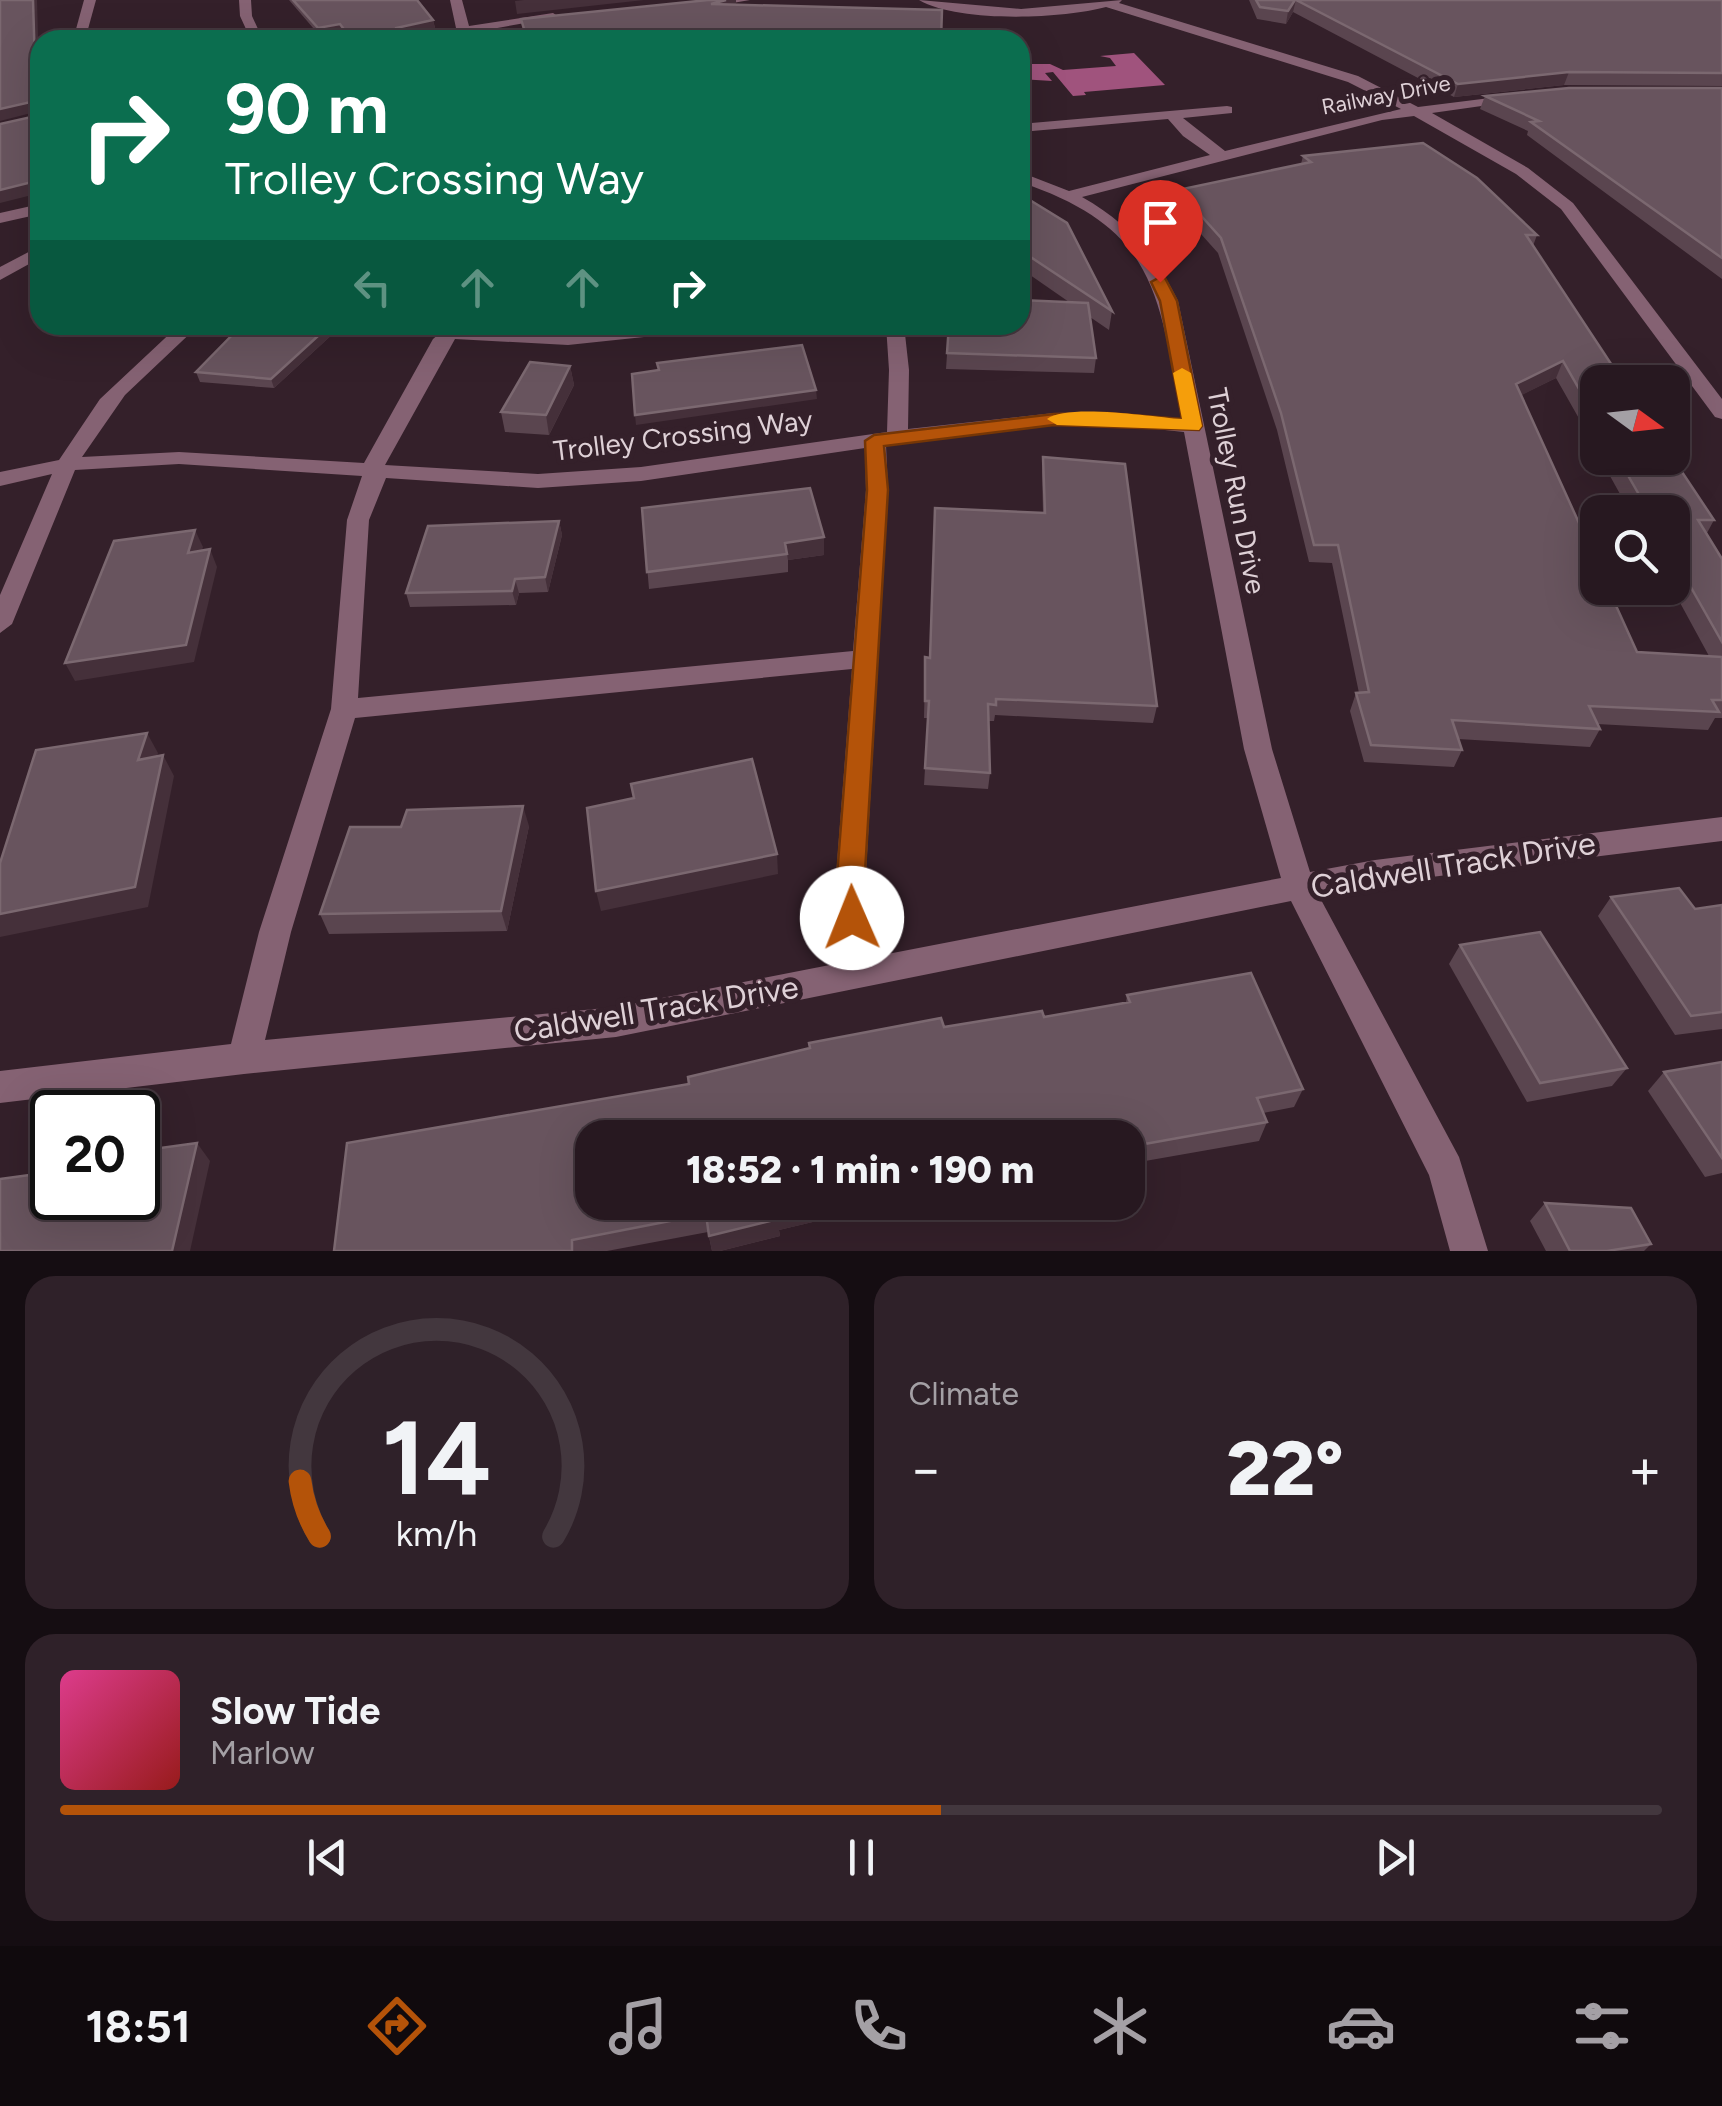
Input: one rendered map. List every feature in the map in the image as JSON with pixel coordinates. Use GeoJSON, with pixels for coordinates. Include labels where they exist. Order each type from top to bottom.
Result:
{"type":"FeatureCollection","features":[{"type":"Feature","properties":{"kind":"street"},"geometry":{"type":"LineString","coordinates":[[82,30],[90,0]]}},
{"type":"Feature","properties":{"kind":"street"},"geometry":{"type":"LineString","coordinates":[[245,0],[252,30]]}},
{"type":"Feature","properties":{"kind":"street"},"geometry":{"type":"LineString","coordinates":[[456,0],[464,30],[578,15]]}},
{"type":"Feature","properties":{"kind":"street"},"geometry":{"type":"LineString","coordinates":[[689,5],[744,0]]}},
{"type":"Feature","properties":{"kind":"street"},"geometry":{"type":"LineString","coordinates":[[926,0],[974,9],[1026,12],[1112,2],[1319,66],[1416,109],[1522,171],[1567,206],[1722,414]]}},
{"type":"Feature","properties":{"kind":"street","name":"Railway Drive"},"geometry":{"type":"LineString","coordinates":[[1068,196],[1416,109],[1531,96]]}},
{"type":"Feature","properties":{"kind":"street"},"geometry":{"type":"LineString","coordinates":[[1030,127],[1227,110]]}},
{"type":"Feature","properties":{"kind":"street"},"geometry":{"type":"LineString","coordinates":[[1172,115],[1188,133],[1220,155]]}},
{"type":"Feature","properties":{"kind":"street","name":"Trolley Run Drive"},"geometry":{"type":"LineString","coordinates":[[1030,180],[1068,196],[1119,231],[1150,262],[1169,301],[1258,750],[1299,888],[1446,1170],[1469,1251]]}},
{"type":"Feature","properties":{"kind":"street"},"geometry":{"type":"LineString","coordinates":[[0,218],[30,210]]}},
{"type":"Feature","properties":{"kind":"street"},"geometry":{"type":"LineString","coordinates":[[0,275],[30,258]]}},
{"type":"Feature","properties":{"kind":"street"},"geometry":{"type":"LineString","coordinates":[[0,624],[69,464],[95,417],[139,368],[178,335]]}},
{"type":"Feature","properties":{"kind":"street"},"geometry":{"type":"LineString","coordinates":[[244,1058],[275,932],[344,709],[358,520],[373,472],[442,339],[448,335]]}},
{"type":"Feature","properties":{"kind":"street"},"geometry":{"type":"LineString","coordinates":[[524,335],[568,339],[606,335]]}},
{"type":"Feature","properties":{"kind":"street"},"geometry":{"type":"LineString","coordinates":[[856,974],[850,889],[878,490],[899,370],[896,335]]}},
{"type":"Feature","properties":{"kind":"street","name":"Trolley Crossing Way"},"geometry":{"type":"LineString","coordinates":[[0,478],[69,464],[179,458],[555,480],[640,474],[1054,419],[1108,418],[1192,426]]}},
{"type":"Feature","properties":{"kind":"street"},"geometry":{"type":"LineString","coordinates":[[344,709],[866,659]]}},
{"type":"Feature","properties":{"kind":"street","name":"Caldwell Track Drive"},"geometry":{"type":"LineString","coordinates":[[0,1087],[244,1058],[616,1022],[1391,870],[1722,829]]}},
{"type":"Feature","properties":{"kind":"shaded area"},"geometry":{"type":"Polygon","coordinates":[[[1134,53],[1165,85],[1073,96],[1053,72],[1045,73],[1052,81],[1030,80],[1030,64],[1050,64],[1063,70],[1116,66],[1110,58],[1100,56],[1134,53]]]}},
{"type":"Feature","properties":{"kind":"building"},"geometry":{"type":"Polygon","coordinates":[[[0,0],[33,0],[30,102],[0,109],[0,0]]]}},
{"type":"Feature","properties":{"kind":"building"},"geometry":{"type":"Polygon","coordinates":[[[293,0],[417,0],[433,20],[396,30],[344,30],[340,24],[318,28],[293,0]]]}},
{"type":"Feature","properties":{"kind":"building"},"geometry":{"type":"Polygon","coordinates":[[[708,0],[726,0],[711,4],[942,10],[941,30],[516,30],[524,29],[521,19],[708,0]]]}},
{"type":"Feature","properties":{"kind":"building"},"geometry":{"type":"Polygon","coordinates":[[[1256,0],[1295,0],[1288,11],[1260,7],[1256,0]]]}},
{"type":"Feature","properties":{"kind":"building"},"geometry":{"type":"Polygon","coordinates":[[[1296,0],[1722,0],[1722,73],[1569,72],[1458,84],[1296,0]]]}},
{"type":"Feature","properties":{"kind":"building"},"geometry":{"type":"Polygon","coordinates":[[[1569,88],[1722,88],[1722,258],[1531,122],[1539,121],[1485,96],[1569,88]]]}},
{"type":"Feature","properties":{"kind":"building"},"geometry":{"type":"Polygon","coordinates":[[[30,117],[30,182],[0,190],[0,124],[30,117]]]}},
{"type":"Feature","properties":{"kind":"building"},"geometry":{"type":"Polygon","coordinates":[[[1423,143],[1477,178],[1537,235],[1526,235],[1612,365],[1580,365],[1580,391],[1563,361],[1516,384],[1580,525],[1580,605],[1616,605],[1637,652],[1722,657],[1722,700],[1712,700],[1719,712],[1589,706],[1600,729],[1452,720],[1462,750],[1371,745],[1356,693],[1369,692],[1338,545],[1314,545],[1281,413],[1221,238],[1178,190],[1311,162],[1303,156],[1423,143]]]}},
{"type":"Feature","properties":{"kind":"building"},"geometry":{"type":"Polygon","coordinates":[[[1030,200],[1067,223],[1112,311],[1030,257],[1030,200]]]}},
{"type":"Feature","properties":{"kind":"building"},"geometry":{"type":"Polygon","coordinates":[[[1030,300],[1088,303],[1096,358],[947,353],[948,335],[1030,335],[1030,300]]]}},
{"type":"Feature","properties":{"kind":"building"},"geometry":{"type":"Polygon","coordinates":[[[232,335],[319,335],[271,379],[196,372],[232,335]]]}},
{"type":"Feature","properties":{"kind":"building"},"geometry":{"type":"Polygon","coordinates":[[[802,345],[816,390],[635,415],[632,374],[659,370],[657,363],[802,345]]]}},
{"type":"Feature","properties":{"kind":"building"},"geometry":{"type":"Polygon","coordinates":[[[530,362],[570,366],[546,415],[501,412],[530,362]]]}},
{"type":"Feature","properties":{"kind":"building"},"geometry":{"type":"Polygon","coordinates":[[[1043,457],[1125,464],[1157,706],[996,699],[996,705],[988,704],[990,773],[925,768],[929,701],[925,701],[925,657],[930,658],[935,508],[1045,513],[1043,457]]]}},
{"type":"Feature","properties":{"kind":"building"},"geometry":{"type":"Polygon","coordinates":[[[1628,475],[1684,475],[1714,520],[1698,520],[1722,559],[1722,642],[1690,586],[1690,495],[1639,495],[1628,475]]]}},
{"type":"Feature","properties":{"kind":"building"},"geometry":{"type":"Polygon","coordinates":[[[810,488],[824,537],[785,543],[787,554],[647,572],[642,508],[810,488]]]}},
{"type":"Feature","properties":{"kind":"building"},"geometry":{"type":"Polygon","coordinates":[[[559,521],[545,577],[515,579],[512,591],[406,593],[428,526],[559,521]]]}},
{"type":"Feature","properties":{"kind":"building"},"geometry":{"type":"Polygon","coordinates":[[[195,530],[188,553],[210,549],[186,645],[65,663],[114,541],[195,530]]]}},
{"type":"Feature","properties":{"kind":"building"},"geometry":{"type":"Polygon","coordinates":[[[147,733],[138,760],[163,755],[135,887],[0,914],[0,863],[36,750],[147,733]]]}},
{"type":"Feature","properties":{"kind":"building"},"geometry":{"type":"Polygon","coordinates":[[[752,759],[777,854],[596,891],[587,808],[634,798],[631,784],[752,759]]]}},
{"type":"Feature","properties":{"kind":"building"},"geometry":{"type":"Polygon","coordinates":[[[523,806],[501,911],[320,914],[350,827],[401,827],[407,810],[523,806]]]}},
{"type":"Feature","properties":{"kind":"building"},"geometry":{"type":"Polygon","coordinates":[[[1679,888],[1695,909],[1722,905],[1722,1012],[1691,1016],[1611,897],[1679,888]]]}},
{"type":"Feature","properties":{"kind":"building"},"geometry":{"type":"Polygon","coordinates":[[[1540,932],[1627,1068],[1540,1083],[1460,945],[1540,932]]]}},
{"type":"Feature","properties":{"kind":"building"},"geometry":{"type":"Polygon","coordinates":[[[1251,973],[1303,1089],[1257,1098],[1267,1122],[1145,1144],[1145,1120],[575,1120],[575,1220],[675,1220],[572,1240],[572,1251],[334,1251],[347,1143],[689,1084],[688,1077],[810,1048],[809,1043],[941,1018],[944,1027],[1042,1011],[1044,1017],[1130,1002],[1127,995],[1251,973]]]}},
{"type":"Feature","properties":{"kind":"building"},"geometry":{"type":"Polygon","coordinates":[[[1722,1062],[1722,1158],[1664,1072],[1722,1062]]]}},
{"type":"Feature","properties":{"kind":"building"},"geometry":{"type":"Polygon","coordinates":[[[197,1143],[172,1251],[0,1251],[0,1179],[30,1175],[30,1220],[160,1220],[160,1148],[197,1143]]]}},
{"type":"Feature","properties":{"kind":"building"},"geometry":{"type":"Polygon","coordinates":[[[1545,1203],[1631,1208],[1651,1244],[1607,1251],[1570,1251],[1545,1203]]]}},
{"type":"Feature","properties":{"kind":"building"},"geometry":{"type":"Polygon","coordinates":[[[707,1220],[774,1220],[709,1236],[707,1220]]]}},
{"type":"Feature","properties":{"kind":"slow traffic"},"geometry":{"type":"LineString","coordinates":[[1057,419],[1108,418],[1192,426],[1182,373]]}},
{"type":"Feature","properties":{"kind":"route"},"geometry":{"type":"LineString","coordinates":[[852,918],[850,889],[878,490],[874,441],[1054,419],[1108,418],[1192,426],[1169,301],[1160,282]]}}]}
